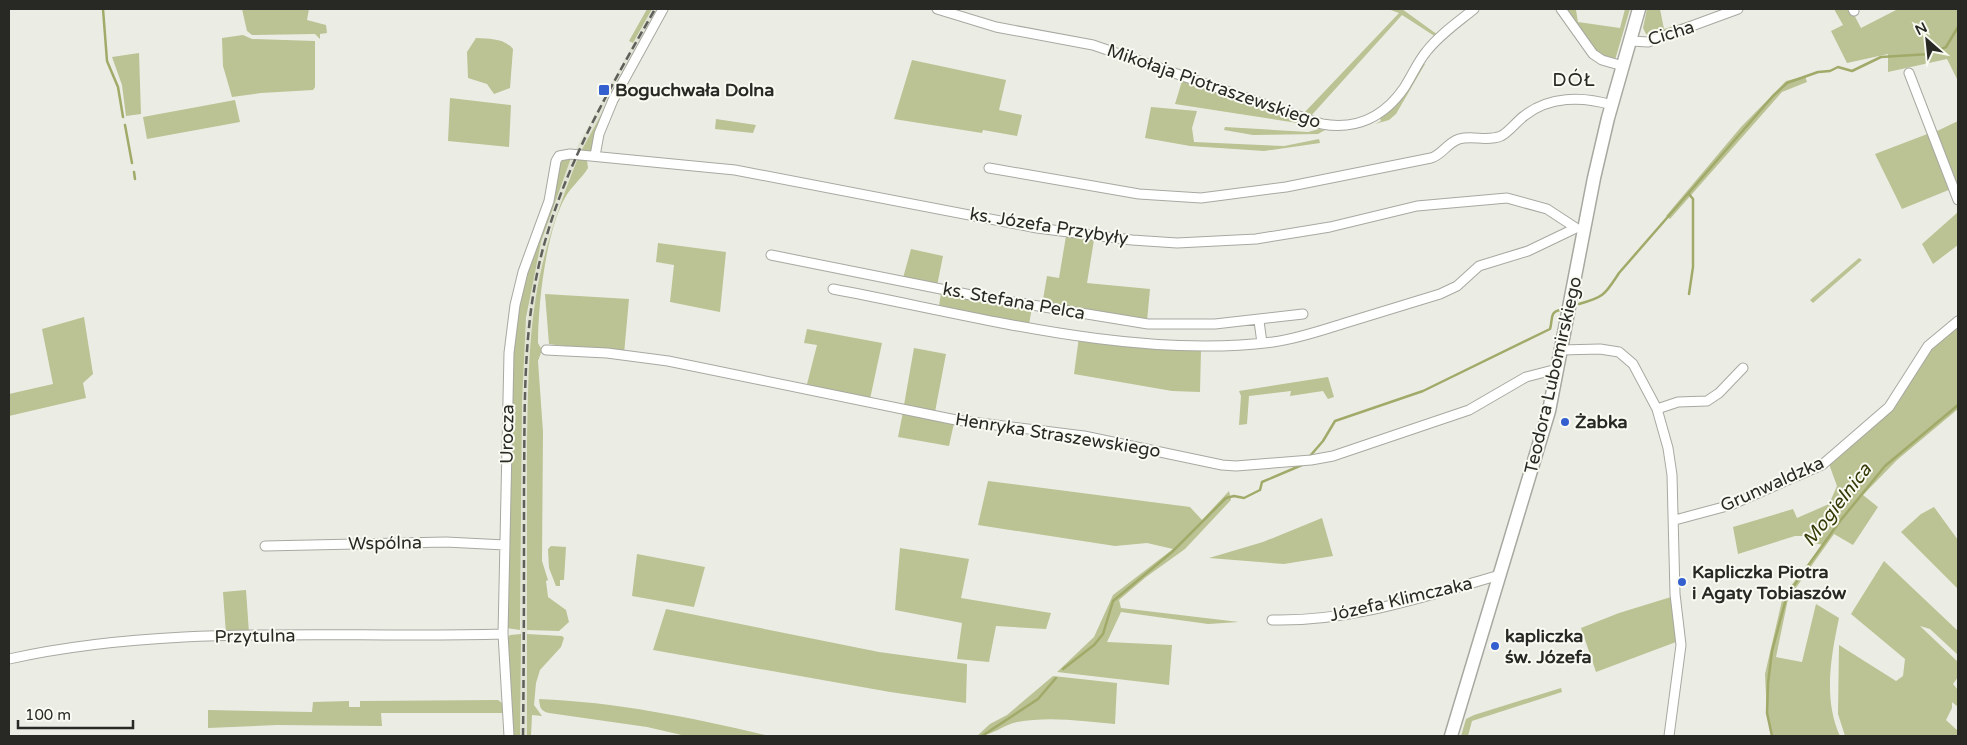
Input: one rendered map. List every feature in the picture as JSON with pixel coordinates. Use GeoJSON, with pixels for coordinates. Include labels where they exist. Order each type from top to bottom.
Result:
{"type":"FeatureCollection","features":[{"type":"Feature","properties":{"kind":"highway","name":"Teodora Lubomirskiego"},"geometry":{"type":"LineString","coordinates":[[1451,736],[1537,454],[1562,350],[1580,228],[1639,9]]}},
{"type":"Feature","properties":{"kind":"street"},"geometry":{"type":"LineString","coordinates":[[595,156],[599,134],[613,100],[663,9]]}},
{"type":"Feature","properties":{"kind":"street","name":"Mikołaja Piotraszewskiego"},"geometry":{"type":"LineString","coordinates":[[937,9],[996,27],[1093,45],[1322,124],[1336,127],[1367,121],[1390,105],[1404,88],[1426,52],[1474,9]]}},
{"type":"Feature","properties":{"kind":"street"},"geometry":{"type":"LineString","coordinates":[[1561,9],[1593,54],[1602,60],[1623,66]]}},
{"type":"Feature","properties":{"kind":"street","name":"Cicha"},"geometry":{"type":"LineString","coordinates":[[1631,41],[1648,42],[1738,9]]}},
{"type":"Feature","properties":{"kind":"street"},"geometry":{"type":"LineString","coordinates":[[1909,73],[1958,200]]}},
{"type":"Feature","properties":{"kind":"street"},"geometry":{"type":"LineString","coordinates":[[989,168],[1139,194],[1201,198],[1286,187],[1431,158],[1438,156],[1456,140],[1465,138],[1492,139],[1501,136],[1531,110],[1560,100],[1588,98],[1612,105]]}},
{"type":"Feature","properties":{"kind":"street","name":"Urocza"},"geometry":{"type":"LineString","coordinates":[[509,736],[503,634],[509,353],[515,305],[526,263],[549,201],[556,160],[564,154],[576,155]]}},
{"type":"Feature","properties":{"kind":"street","name":"ks. Józefa Przybyły"},"geometry":{"type":"LineString","coordinates":[[576,155],[735,170],[1037,228],[1132,240],[1177,242],[1256,239],[1338,225],[1417,206],[1507,198],[1547,209],[1580,228]]}},
{"type":"Feature","properties":{"kind":"street","name":"ks. Stefana Pelca"},"geometry":{"type":"LineString","coordinates":[[833,289],[1100,338],[1194,347],[1262,343],[1315,332],[1440,294],[1457,286],[1479,266],[1528,252],[1580,228]]}},
{"type":"Feature","properties":{"kind":"street","name":"ks. Stefana Pelca"},"geometry":{"type":"LineString","coordinates":[[771,255],[971,295],[1148,324],[1215,324],[1303,314]]}},
{"type":"Feature","properties":{"kind":"street"},"geometry":{"type":"LineString","coordinates":[[1259,320],[1262,343]]}},
{"type":"Feature","properties":{"kind":"street","name":"Grunwaldzka"},"geometry":{"type":"LineString","coordinates":[[1675,520],[1731,505],[1822,465],[1889,407],[1928,346],[1958,321]]}},
{"type":"Feature","properties":{"kind":"street"},"geometry":{"type":"LineString","coordinates":[[1562,350],[1605,349],[1619,352],[1633,364],[1657,409],[1668,448],[1675,520],[1675,594],[1681,645],[1669,736]]}},
{"type":"Feature","properties":{"kind":"street","name":"Henryka Straszewskiego"},"geometry":{"type":"LineString","coordinates":[[546,350],[607,353],[668,361],[956,420],[1084,436],[1236,466],[1311,460],[1333,456],[1469,410],[1526,377],[1558,369]]}},
{"type":"Feature","properties":{"kind":"street"},"geometry":{"type":"LineString","coordinates":[[1657,409],[1678,402],[1707,401],[1719,393],[1743,368]]}},
{"type":"Feature","properties":{"kind":"street","name":"Wspólna"},"geometry":{"type":"LineString","coordinates":[[265,546],[446,542],[505,545]]}},
{"type":"Feature","properties":{"kind":"street","name":"Józefa Klimczaka"},"geometry":{"type":"LineString","coordinates":[[1272,620],[1316,619],[1375,609],[1500,576]]}},
{"type":"Feature","properties":{"kind":"street","name":"Przytulna"},"geometry":{"type":"LineString","coordinates":[[9,659],[100,644],[198,637],[503,634]]}},
{"type":"Feature","properties":{"kind":"shaded area"},"geometry":{"type":"Polygon","coordinates":[[[652,9],[659,9],[580,153],[558,209],[536,296],[528,394],[527,736],[520,736],[522,356],[532,283],[541,242],[571,158],[652,9]]]}},
{"type":"Feature","properties":{"kind":"green space"},"geometry":{"type":"Polygon","coordinates":[[[242,9],[309,9],[307,20],[326,25],[327,33],[320,34],[320,39],[315,34],[252,35],[247,31],[242,9]]]}},
{"type":"Feature","properties":{"kind":"green space"},"geometry":{"type":"Polygon","coordinates":[[[647,9],[652,9],[633,43],[629,41],[647,9]]]}},
{"type":"Feature","properties":{"kind":"green space"},"geometry":{"type":"Polygon","coordinates":[[[659,9],[591,154],[580,153],[659,9]]]}},
{"type":"Feature","properties":{"kind":"green space"},"geometry":{"type":"Polygon","coordinates":[[[1388,9],[1402,9],[1438,35],[1436,37],[1402,15],[1310,117],[1303,114],[1399,13],[1388,9]]]}},
{"type":"Feature","properties":{"kind":"green space"},"geometry":{"type":"Polygon","coordinates":[[[1564,9],[1576,10],[1578,22],[1620,28],[1625,9],[1630,9],[1615,60],[1595,52],[1564,9]]]}},
{"type":"Feature","properties":{"kind":"green space"},"geometry":{"type":"Polygon","coordinates":[[[1647,9],[1660,9],[1664,29],[1687,22],[1688,25],[1653,37],[1646,34],[1643,28],[1647,9]]]}},
{"type":"Feature","properties":{"kind":"green space"},"geometry":{"type":"Polygon","coordinates":[[[1834,9],[1851,9],[1861,28],[1898,9],[1958,9],[1958,81],[1947,59],[1888,72],[1888,54],[1847,63],[1831,31],[1843,25],[1834,9]]]}},
{"type":"Feature","properties":{"kind":"green space"},"geometry":{"type":"Polygon","coordinates":[[[243,35],[252,39],[315,41],[315,87],[313,90],[232,97],[223,66],[222,38],[243,35]]]}},
{"type":"Feature","properties":{"kind":"green space"},"geometry":{"type":"Polygon","coordinates":[[[476,38],[501,41],[513,49],[510,88],[494,94],[487,84],[468,78],[467,52],[476,38]]]}},
{"type":"Feature","properties":{"kind":"green space"},"geometry":{"type":"Polygon","coordinates":[[[139,53],[141,114],[126,116],[122,85],[112,57],[139,53]]]}},
{"type":"Feature","properties":{"kind":"green space"},"geometry":{"type":"Polygon","coordinates":[[[912,60],[1006,80],[999,110],[1022,115],[1017,136],[983,130],[982,133],[894,119],[912,60]]]}},
{"type":"Feature","properties":{"kind":"green space"},"geometry":{"type":"Polygon","coordinates":[[[1421,64],[1425,64],[1396,114],[1389,120],[1375,124],[1381,121],[1379,116],[1421,64]]]}},
{"type":"Feature","properties":{"kind":"green space"},"geometry":{"type":"Polygon","coordinates":[[[1805,76],[1807,82],[1782,92],[1670,219],[1666,216],[1741,127],[1786,81],[1805,76]]]}},
{"type":"Feature","properties":{"kind":"green space"},"geometry":{"type":"Polygon","coordinates":[[[1182,81],[1315,123],[1310,125],[1175,104],[1182,81]]]}},
{"type":"Feature","properties":{"kind":"green space"},"geometry":{"type":"Polygon","coordinates":[[[450,98],[511,105],[509,147],[448,141],[450,98]]]}},
{"type":"Feature","properties":{"kind":"green space"},"geometry":{"type":"Polygon","coordinates":[[[235,100],[240,122],[147,139],[143,117],[235,100]]]}},
{"type":"Feature","properties":{"kind":"green space"},"geometry":{"type":"Polygon","coordinates":[[[1151,107],[1197,111],[1192,128],[1194,142],[1284,146],[1319,139],[1320,143],[1264,151],[1190,146],[1145,138],[1151,107]]]}},
{"type":"Feature","properties":{"kind":"green space"},"geometry":{"type":"Polygon","coordinates":[[[716,119],[756,125],[753,133],[715,129],[716,119]]]}},
{"type":"Feature","properties":{"kind":"green space"},"geometry":{"type":"Polygon","coordinates":[[[1958,121],[1958,194],[1935,132],[1958,121]]]}},
{"type":"Feature","properties":{"kind":"green space"},"geometry":{"type":"Polygon","coordinates":[[[1225,127],[1308,132],[1319,129],[1325,130],[1318,134],[1253,135],[1224,130],[1225,127]]]}},
{"type":"Feature","properties":{"kind":"green space"},"geometry":{"type":"Polygon","coordinates":[[[1930,133],[1951,189],[1902,209],[1875,154],[1930,133]]]}},
{"type":"Feature","properties":{"kind":"green space"},"geometry":{"type":"Polygon","coordinates":[[[562,158],[571,158],[541,242],[526,318],[522,402],[520,630],[507,628],[511,358],[519,298],[559,162],[562,158]]]}},
{"type":"Feature","properties":{"kind":"green space"},"geometry":{"type":"Polygon","coordinates":[[[578,158],[587,160],[588,168],[566,196],[553,228],[544,267],[538,343],[542,350],[538,361],[543,432],[542,561],[548,580],[546,581],[548,597],[566,610],[569,622],[559,631],[527,630],[527,444],[531,333],[543,261],[548,243],[559,209],[578,158]]]}},
{"type":"Feature","properties":{"kind":"green space"},"geometry":{"type":"Polygon","coordinates":[[[1958,212],[1958,245],[1933,264],[1922,244],[1958,212]]]}},
{"type":"Feature","properties":{"kind":"green space"},"geometry":{"type":"Polygon","coordinates":[[[1066,236],[1094,240],[1087,283],[1150,289],[1147,321],[1042,305],[1047,276],[1059,278],[1066,236]]]}},
{"type":"Feature","properties":{"kind":"green space"},"geometry":{"type":"Polygon","coordinates":[[[658,243],[726,252],[720,312],[670,302],[674,265],[656,262],[658,243]]]}},
{"type":"Feature","properties":{"kind":"green space"},"geometry":{"type":"Polygon","coordinates":[[[911,249],[943,256],[937,286],[903,278],[911,249]]]}},
{"type":"Feature","properties":{"kind":"green space"},"geometry":{"type":"Polygon","coordinates":[[[1859,258],[1862,260],[1813,303],[1810,300],[1859,258]]]}},
{"type":"Feature","properties":{"kind":"green space"},"geometry":{"type":"Polygon","coordinates":[[[941,292],[1032,308],[1029,324],[939,306],[941,292]]]}},
{"type":"Feature","properties":{"kind":"green space"},"geometry":{"type":"Polygon","coordinates":[[[545,294],[629,299],[624,354],[549,344],[545,294]]]}},
{"type":"Feature","properties":{"kind":"green space"},"geometry":{"type":"Polygon","coordinates":[[[84,317],[93,374],[83,383],[86,398],[9,416],[9,394],[53,384],[42,329],[84,317]]]}},
{"type":"Feature","properties":{"kind":"green space"},"geometry":{"type":"Polygon","coordinates":[[[1958,325],[1958,409],[1897,460],[1863,495],[1878,507],[1853,545],[1834,534],[1788,599],[1776,657],[1802,662],[1816,604],[1839,618],[1831,662],[1830,692],[1835,722],[1840,736],[1772,736],[1767,716],[1765,674],[1783,596],[1823,545],[1810,542],[1810,536],[1795,536],[1738,554],[1733,527],[1793,509],[1797,518],[1829,504],[1837,486],[1829,464],[1868,430],[1932,347],[1958,325]]]}},
{"type":"Feature","properties":{"kind":"green space"},"geometry":{"type":"Polygon","coordinates":[[[807,329],[882,343],[870,399],[806,388],[817,345],[804,343],[807,329]]]}},
{"type":"Feature","properties":{"kind":"green space"},"geometry":{"type":"Polygon","coordinates":[[[1079,337],[1201,349],[1200,392],[1172,391],[1074,374],[1079,337]]]}},
{"type":"Feature","properties":{"kind":"green space"},"geometry":{"type":"Polygon","coordinates":[[[914,348],[946,354],[935,412],[904,405],[914,348]]]}},
{"type":"Feature","properties":{"kind":"green space"},"geometry":{"type":"Polygon","coordinates":[[[1328,377],[1334,397],[1328,399],[1323,391],[1290,396],[1291,391],[1249,396],[1247,424],[1239,425],[1241,396],[1239,391],[1328,377]]]}},
{"type":"Feature","properties":{"kind":"green space"},"geometry":{"type":"Polygon","coordinates":[[[903,412],[954,423],[949,446],[898,437],[903,412]]]}},
{"type":"Feature","properties":{"kind":"green space"},"geometry":{"type":"Polygon","coordinates":[[[988,481],[1190,507],[1202,520],[1229,491],[1231,500],[1185,549],[1146,577],[1119,600],[1121,608],[1239,622],[1208,624],[1121,612],[1107,642],[1172,645],[1169,685],[1057,672],[1094,637],[1113,595],[1173,549],[1147,543],[1115,546],[978,525],[988,481]]]}},
{"type":"Feature","properties":{"kind":"green space"},"geometry":{"type":"Polygon","coordinates":[[[1934,507],[1958,540],[1958,589],[1901,532],[1921,514],[1934,507]]]}},
{"type":"Feature","properties":{"kind":"green space"},"geometry":{"type":"Polygon","coordinates":[[[1322,518],[1333,556],[1284,564],[1209,558],[1263,542],[1322,518]]]}},
{"type":"Feature","properties":{"kind":"green space"},"geometry":{"type":"Polygon","coordinates":[[[551,546],[566,547],[564,580],[560,580],[560,586],[556,586],[549,568],[548,549],[551,546]]]}},
{"type":"Feature","properties":{"kind":"green space"},"geometry":{"type":"Polygon","coordinates":[[[900,548],[969,559],[961,598],[1051,613],[1046,629],[996,626],[989,662],[957,659],[962,623],[895,610],[900,548]]]}},
{"type":"Feature","properties":{"kind":"green space"},"geometry":{"type":"Polygon","coordinates":[[[637,554],[705,567],[694,607],[632,596],[637,554]]]}},
{"type":"Feature","properties":{"kind":"green space"},"geometry":{"type":"Polygon","coordinates":[[[1884,561],[1958,631],[1958,655],[1930,629],[1920,626],[1958,662],[1958,677],[1953,684],[1958,690],[1958,707],[1952,702],[1952,708],[1946,720],[1958,731],[1958,736],[1845,736],[1838,714],[1839,645],[1896,681],[1903,676],[1905,659],[1851,614],[1884,561]]]}},
{"type":"Feature","properties":{"kind":"green space"},"geometry":{"type":"Polygon","coordinates":[[[246,590],[249,633],[226,634],[223,592],[246,590]]]}},
{"type":"Feature","properties":{"kind":"green space"},"geometry":{"type":"Polygon","coordinates":[[[1671,597],[1676,642],[1596,672],[1581,628],[1619,613],[1671,597]]]}},
{"type":"Feature","properties":{"kind":"green space"},"geometry":{"type":"Polygon","coordinates":[[[666,609],[879,652],[967,664],[966,703],[890,692],[653,650],[666,609]]]}},
{"type":"Feature","properties":{"kind":"green space"},"geometry":{"type":"Polygon","coordinates":[[[521,634],[520,736],[511,736],[506,639],[510,635],[521,634]]]}},
{"type":"Feature","properties":{"kind":"green space"},"geometry":{"type":"Polygon","coordinates":[[[527,634],[562,636],[564,638],[561,647],[540,670],[536,683],[534,705],[542,716],[532,715],[531,736],[527,736],[527,634]]]}},
{"type":"Feature","properties":{"kind":"green space"},"geometry":{"type":"Polygon","coordinates":[[[1053,676],[1117,683],[1115,724],[1066,720],[1029,720],[1012,723],[983,736],[977,736],[990,724],[1007,715],[1053,676]]]}},
{"type":"Feature","properties":{"kind":"green space"},"geometry":{"type":"Polygon","coordinates":[[[1561,688],[1562,692],[1472,721],[1468,736],[1461,736],[1466,719],[1474,715],[1561,688]]]}},
{"type":"Feature","properties":{"kind":"green space"},"geometry":{"type":"Polygon","coordinates":[[[539,699],[626,707],[769,736],[686,736],[647,727],[549,713],[541,708],[539,699]]]}},
{"type":"Feature","properties":{"kind":"green space"},"geometry":{"type":"Polygon","coordinates":[[[498,700],[502,703],[503,713],[381,713],[382,726],[277,725],[208,728],[208,710],[312,712],[313,702],[349,701],[349,707],[360,707],[360,701],[498,700]]]}},
{"type":"Feature","properties":{"kind":"waterway"},"geometry":{"type":"LineString","coordinates":[[103,9],[107,61],[118,87],[123,117]]}},
{"type":"Feature","properties":{"kind":"waterway"},"geometry":{"type":"LineString","coordinates":[[1579,304],[1604,294],[1619,273],[1773,96],[1787,83],[1838,67],[1852,71],[1881,57],[1930,54],[1946,47],[1958,27]]}},
{"type":"Feature","properties":{"kind":"waterway"},"geometry":{"type":"LineString","coordinates":[[125,125],[132,163]]}},
{"type":"Feature","properties":{"kind":"waterway"},"geometry":{"type":"LineString","coordinates":[[134,172],[135,179]]}},
{"type":"Feature","properties":{"kind":"waterway"},"geometry":{"type":"LineString","coordinates":[[1689,194],[1693,199],[1693,267],[1689,294]]}},
{"type":"Feature","properties":{"kind":"waterway"},"geometry":{"type":"LineString","coordinates":[[1310,456],[1323,441],[1335,421],[1423,391],[1550,329],[1554,313],[1560,310]]}},
{"type":"Feature","properties":{"kind":"waterway","name":"Mogielnica"},"geometry":{"type":"LineString","coordinates":[[1772,736],[1767,713],[1768,683],[1772,651],[1787,595],[1840,521],[1885,466],[1958,405]]}},
{"type":"Feature","properties":{"kind":"waterway"},"geometry":{"type":"LineString","coordinates":[[1063,669],[1094,645],[1103,634],[1113,601],[1172,552],[1226,498],[1234,496],[1244,498],[1260,490],[1262,482],[1302,465]]}},
{"type":"Feature","properties":{"kind":"waterway"},"geometry":{"type":"LineString","coordinates":[[982,736],[1038,699],[1056,678]]}},
{"type":"Feature","properties":{"kind":"railway"},"geometry":{"type":"LineString","coordinates":[[523,736],[525,392],[529,330],[538,268],[556,207],[580,149],[655,9]]}},
{"type":"Feature","properties":{"kind":"place","name":"Boguchwała Dolna"},"geometry":{"type":"Point","coordinates":[604,90]}},
{"type":"Feature","properties":{"kind":"place","name":"Żabka"},"geometry":{"type":"Point","coordinates":[1565,422]}},
{"type":"Feature","properties":{"kind":"place","name":"Kapliczka Piotra i Agaty Tobiaszów"},"geometry":{"type":"Point","coordinates":[1682,582]}},
{"type":"Feature","properties":{"kind":"place","name":"kapliczka św. Józefa"},"geometry":{"type":"Point","coordinates":[1495,646]}},
{"type":"Feature","properties":{"kind":"district","name":"DÓŁ"},"geometry":{"type":"Point","coordinates":[1574,80]}}]}
